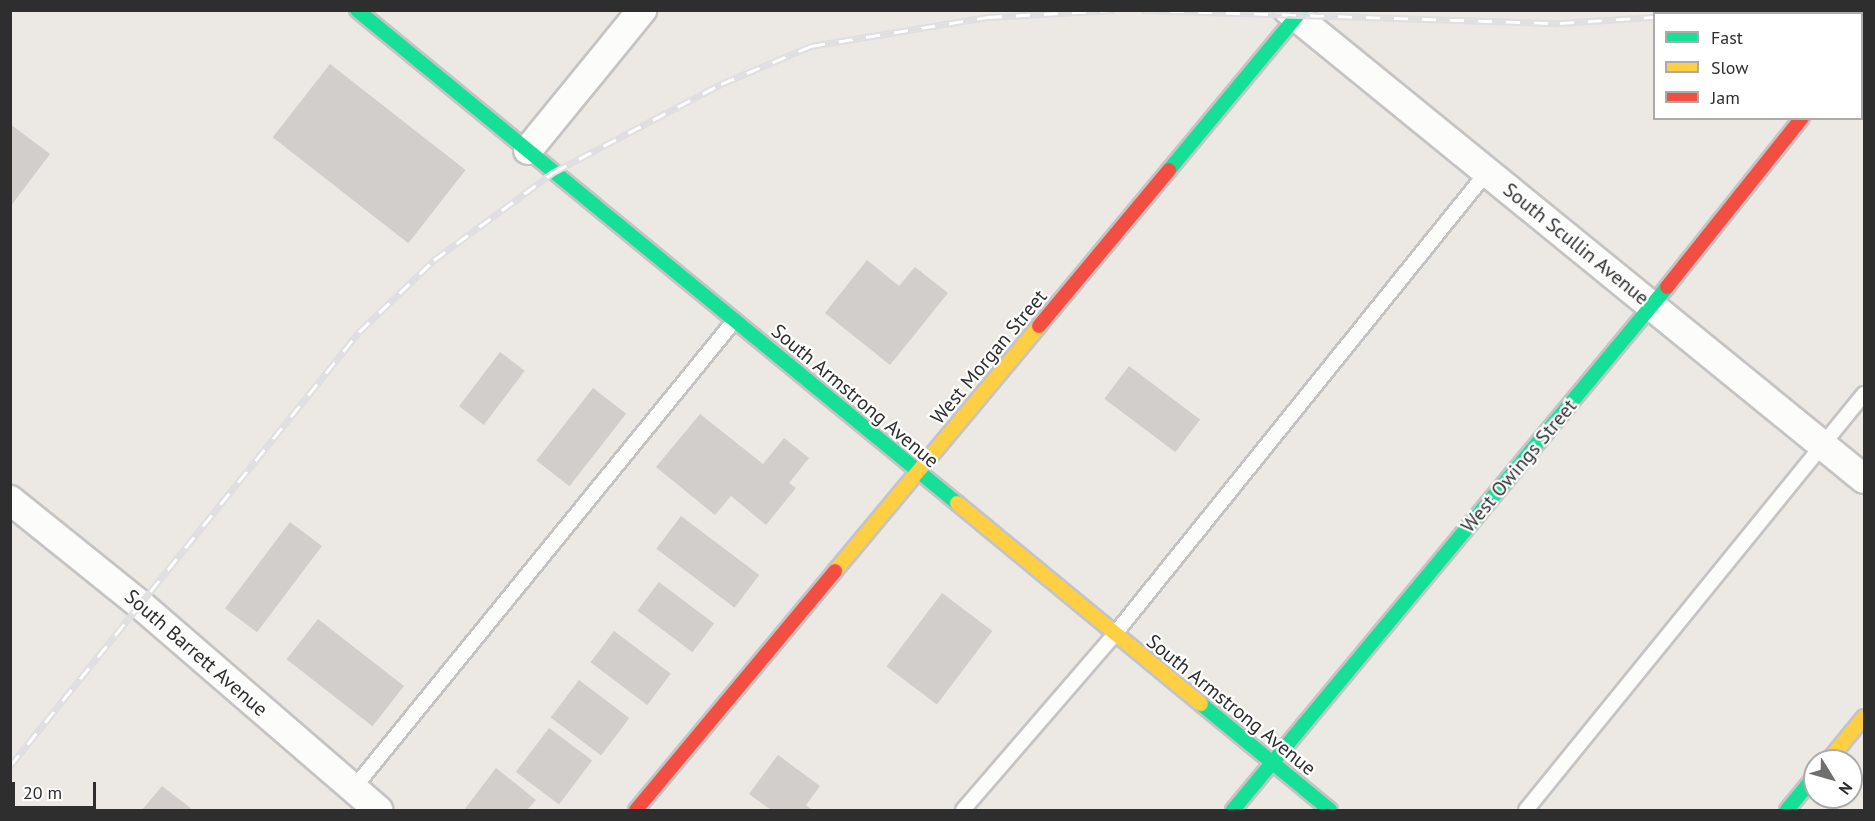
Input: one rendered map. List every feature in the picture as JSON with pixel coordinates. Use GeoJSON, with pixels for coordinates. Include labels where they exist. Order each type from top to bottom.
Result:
{"type":"FeatureCollection","features":[{"type":"Feature","properties":{"kind":"street","name":"South Armstrong Avenue"},"geometry":{"type":"LineString","coordinates":[[357,10],[1330,810]]}},
{"type":"Feature","properties":{"kind":"street"},"geometry":{"type":"LineString","coordinates":[[528,150],[642,10]]}},
{"type":"Feature","properties":{"kind":"street","name":"South Scullin Avenue"},"geometry":{"type":"LineString","coordinates":[[1296,13],[1864,479]]}},
{"type":"Feature","properties":{"kind":"street","name":"West Morgan Street"},"geometry":{"type":"LineString","coordinates":[[636,810],[918,473],[1296,13]]}},
{"type":"Feature","properties":{"kind":"street","name":"West Owings Street"},"geometry":{"type":"LineString","coordinates":[[1233,810],[1652,306],[1800,120]]}},
{"type":"Feature","properties":{"kind":"street","name":"South Barrett Avenue"},"geometry":{"type":"LineString","coordinates":[[10,500],[142,606],[378,810]]}},
{"type":"Feature","properties":{"kind":"street"},"geometry":{"type":"LineString","coordinates":[[1838,749],[1864,717]]}},
{"type":"Feature","properties":{"kind":"street"},"geometry":{"type":"LineString","coordinates":[[1786,810],[1803,790]]}},
{"type":"Feature","properties":{"kind":"lane"},"geometry":{"type":"LineString","coordinates":[[963,810],[1114,634],[1487,172]]}},
{"type":"Feature","properties":{"kind":"lane"},"geometry":{"type":"LineString","coordinates":[[353,789],[734,321]]}},
{"type":"Feature","properties":{"kind":"lane"},"geometry":{"type":"LineString","coordinates":[[1526,810],[1864,394]]}},
{"type":"Feature","properties":{"kind":"building"},"geometry":{"type":"Polygon","coordinates":[[[330,64],[466,170],[408,243],[273,137],[330,64]]]}},
{"type":"Feature","properties":{"kind":"building"},"geometry":{"type":"Polygon","coordinates":[[[10,124],[50,154],[10,207],[10,124]]]}},
{"type":"Feature","properties":{"kind":"building"},"geometry":{"type":"Polygon","coordinates":[[[867,260],[899,286],[915,267],[948,293],[890,365],[825,313],[867,260]]]}},
{"type":"Feature","properties":{"kind":"building"},"geometry":{"type":"Polygon","coordinates":[[[500,352],[525,371],[484,425],[459,406],[500,352]]]}},
{"type":"Feature","properties":{"kind":"building"},"geometry":{"type":"Polygon","coordinates":[[[1129,366],[1200,420],[1175,452],[1104,399],[1129,366]]]}},
{"type":"Feature","properties":{"kind":"building"},"geometry":{"type":"Polygon","coordinates":[[[593,388],[626,414],[569,486],[536,460],[593,388]]]}},
{"type":"Feature","properties":{"kind":"building"},"geometry":{"type":"Polygon","coordinates":[[[700,414],[763,464],[784,438],[809,458],[789,483],[796,488],[766,525],[731,496],[715,515],[656,467],[700,414]]]}},
{"type":"Feature","properties":{"kind":"building"},"geometry":{"type":"Polygon","coordinates":[[[681,516],[759,575],[735,608],[656,549],[681,516]]]}},
{"type":"Feature","properties":{"kind":"building"},"geometry":{"type":"Polygon","coordinates":[[[290,522],[322,546],[257,632],[225,608],[290,522]]]}},
{"type":"Feature","properties":{"kind":"building"},"geometry":{"type":"Polygon","coordinates":[[[659,582],[714,624],[692,652],[637,611],[659,582]]]}},
{"type":"Feature","properties":{"kind":"building"},"geometry":{"type":"Polygon","coordinates":[[[942,593],[992,631],[937,704],[887,666],[942,593]]]}},
{"type":"Feature","properties":{"kind":"building"},"geometry":{"type":"Polygon","coordinates":[[[318,619],[404,686],[372,726],[287,659],[318,619]]]}},
{"type":"Feature","properties":{"kind":"building"},"geometry":{"type":"Polygon","coordinates":[[[614,631],[671,674],[647,705],[591,662],[614,631]]]}},
{"type":"Feature","properties":{"kind":"building"},"geometry":{"type":"Polygon","coordinates":[[[579,680],[629,718],[601,755],[551,718],[579,680]]]}},
{"type":"Feature","properties":{"kind":"building"},"geometry":{"type":"Polygon","coordinates":[[[549,728],[592,760],[559,804],[516,772],[549,728]]]}},
{"type":"Feature","properties":{"kind":"building"},"geometry":{"type":"Polygon","coordinates":[[[778,755],[820,786],[806,805],[812,810],[771,810],[749,794],[778,755]]]}},
{"type":"Feature","properties":{"kind":"building"},"geometry":{"type":"Polygon","coordinates":[[[496,768],[536,800],[527,810],[464,810],[496,768]]]}},
{"type":"Feature","properties":{"kind":"building"},"geometry":{"type":"Polygon","coordinates":[[[162,786],[193,810],[142,810],[162,786]]]}},
{"type":"Feature","properties":{"kind":"railway"},"geometry":{"type":"LineString","coordinates":[[10,766],[359,332],[434,260],[554,172],[721,84],[811,46],[988,17],[1115,10]]}},
{"type":"Feature","properties":{"kind":"railway"},"geometry":{"type":"LineString","coordinates":[[1142,10],[1560,23],[1653,17]]}},
{"type":"Feature","properties":{"kind":"railway"},"geometry":{"type":"LineString","coordinates":[[1698,12],[1709,10]]}},
{"type":"Feature","properties":{"kind":"traffic: fast"},"geometry":{"type":"LineString","coordinates":[[357,10],[957,503]]}},
{"type":"Feature","properties":{"kind":"traffic: fast"},"geometry":{"type":"LineString","coordinates":[[1169,170],[1302,10]]}},
{"type":"Feature","properties":{"kind":"traffic: fast"},"geometry":{"type":"LineString","coordinates":[[1233,810],[1667,287]]}},
{"type":"Feature","properties":{"kind":"traffic: fast"},"geometry":{"type":"LineString","coordinates":[[1201,704],[1330,810]]}},
{"type":"Feature","properties":{"kind":"traffic: fast"},"geometry":{"type":"LineString","coordinates":[[1787,810],[1803,791]]}},
{"type":"Feature","properties":{"kind":"traffic: slow"},"geometry":{"type":"LineString","coordinates":[[835,571],[1039,326]]}},
{"type":"Feature","properties":{"kind":"traffic: slow"},"geometry":{"type":"LineString","coordinates":[[957,503],[1201,704]]}},
{"type":"Feature","properties":{"kind":"traffic: slow"},"geometry":{"type":"LineString","coordinates":[[1838,749],[1864,717]]}},
{"type":"Feature","properties":{"kind":"traffic: jam"},"geometry":{"type":"LineString","coordinates":[[1667,287],[1800,120]]}},
{"type":"Feature","properties":{"kind":"traffic: jam"},"geometry":{"type":"LineString","coordinates":[[1039,326],[1169,170]]}},
{"type":"Feature","properties":{"kind":"traffic: jam"},"geometry":{"type":"LineString","coordinates":[[636,810],[835,571]]}}]}
